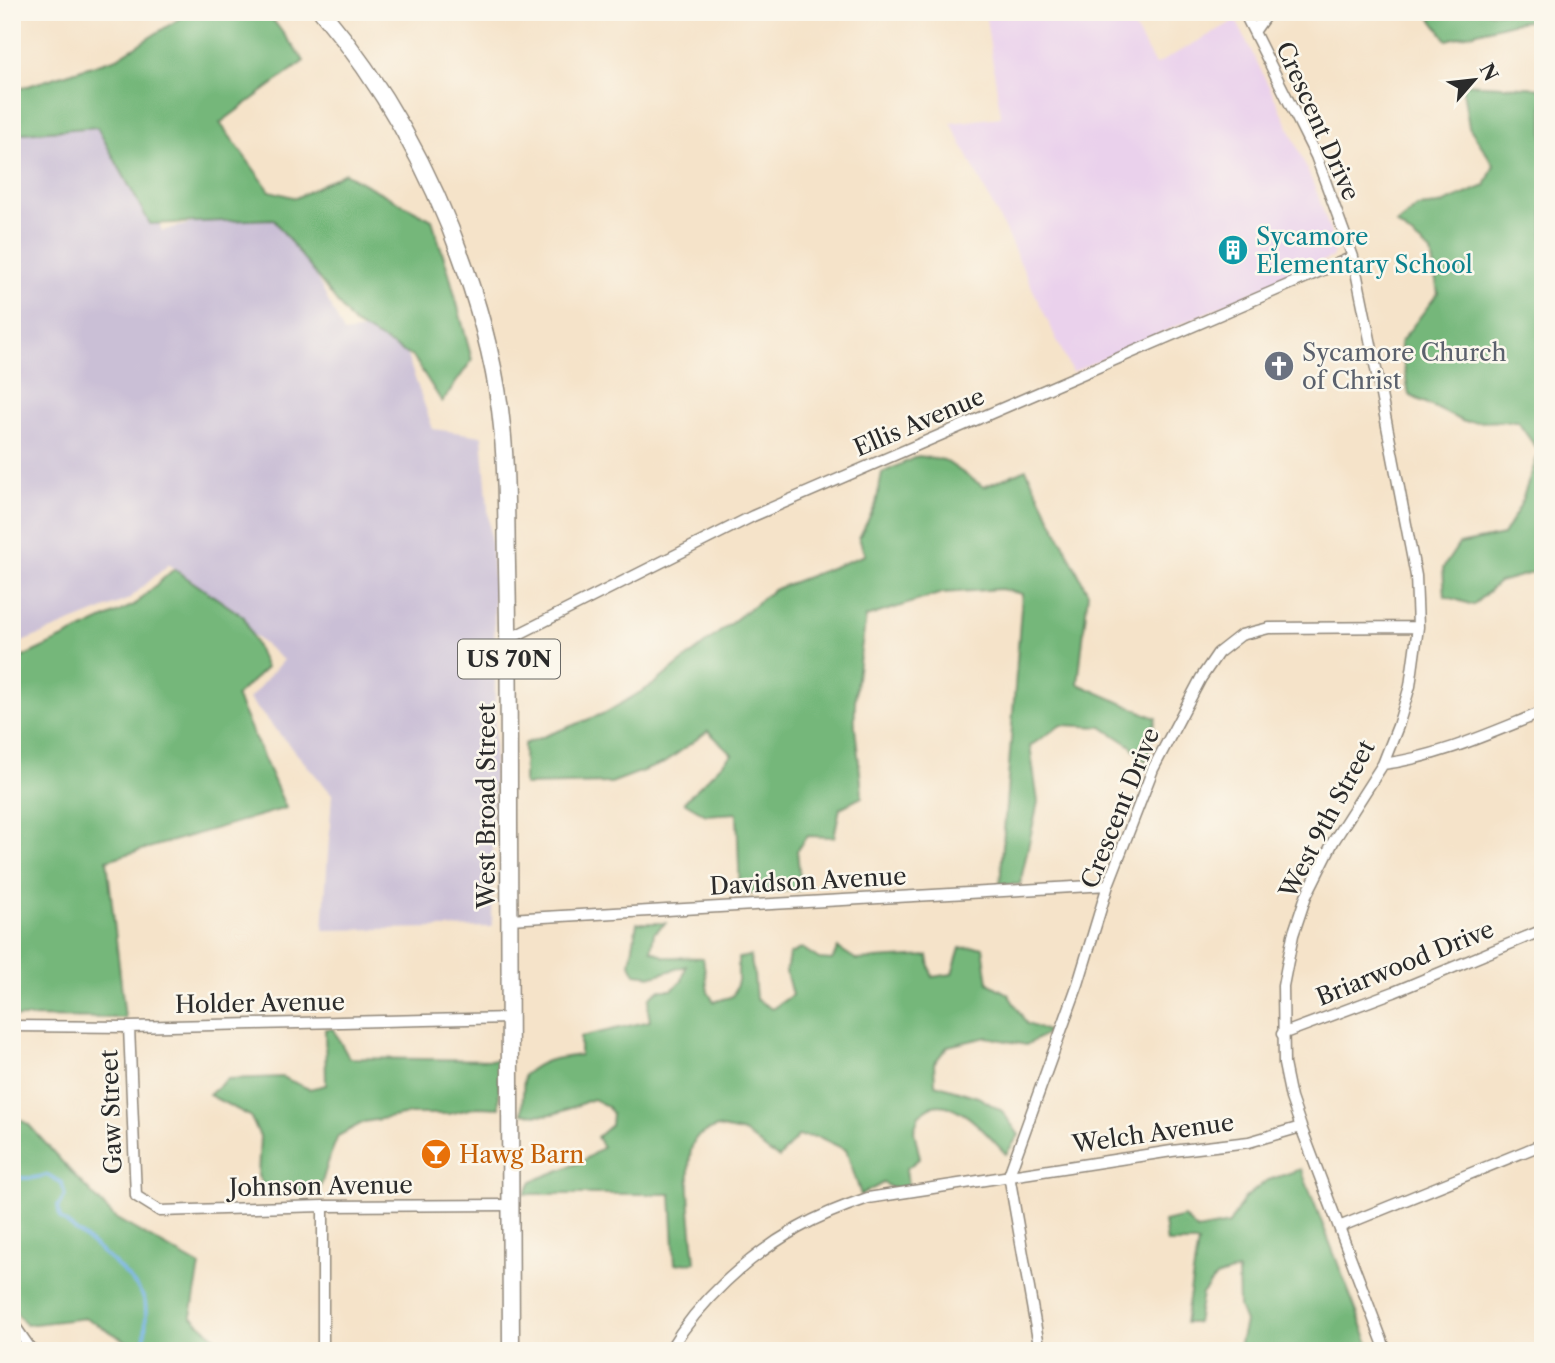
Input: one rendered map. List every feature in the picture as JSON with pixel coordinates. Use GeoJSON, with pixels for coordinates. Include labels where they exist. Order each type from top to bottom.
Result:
{"type":"FeatureCollection","features":[{"type":"Feature","properties":{"kind":"main road","name":"West Broad Street"},"geometry":{"type":"LineString","coordinates":[[322,12],[348,43],[392,110],[427,173],[478,305],[492,364],[502,425],[509,639],[512,1351]]}},
{"type":"Feature","properties":{"kind":"street","name":"Crescent Drive"},"geometry":{"type":"LineString","coordinates":[[1009,1175],[1078,984],[1108,885],[1153,769],[1201,678],[1218,653],[1241,635],[1269,628],[1418,627],[1416,576],[1353,257],[1316,156],[1244,12]]}},
{"type":"Feature","properties":{"kind":"street"},"geometry":{"type":"LineString","coordinates":[[1254,32],[1268,12]]}},
{"type":"Feature","properties":{"kind":"street","name":"Ellis Avenue"},"geometry":{"type":"LineString","coordinates":[[509,639],[753,516],[1353,257]]}},
{"type":"Feature","properties":{"kind":"street","name":"West 9th Street"},"geometry":{"type":"LineString","coordinates":[[1385,1351],[1291,1098],[1284,1064],[1283,986],[1293,935],[1306,896],[1334,842],[1383,764],[1398,726],[1410,686],[1418,627]]}},
{"type":"Feature","properties":{"kind":"street"},"geometry":{"type":"LineString","coordinates":[[1383,764],[1450,749],[1543,712]]}},
{"type":"Feature","properties":{"kind":"street","name":"Davidson Avenue"},"geometry":{"type":"LineString","coordinates":[[509,919],[1108,885]]}},
{"type":"Feature","properties":{"kind":"street","name":"Briarwood Drive"},"geometry":{"type":"LineString","coordinates":[[1282,1034],[1394,992],[1543,930]]}},
{"type":"Feature","properties":{"kind":"street","name":"Holder Avenue"},"geometry":{"type":"LineString","coordinates":[[12,1026],[129,1027],[510,1018]]}},
{"type":"Feature","properties":{"kind":"street","name":"Gaw Street"},"geometry":{"type":"LineString","coordinates":[[129,1027],[136,1196]]}},
{"type":"Feature","properties":{"kind":"street","name":"Welch Avenue"},"geometry":{"type":"LineString","coordinates":[[1009,1175],[1172,1150],[1249,1142],[1301,1127]]}},
{"type":"Feature","properties":{"kind":"street"},"geometry":{"type":"LineString","coordinates":[[1339,1227],[1543,1144]]}},
{"type":"Feature","properties":{"kind":"street"},"geometry":{"type":"LineString","coordinates":[[658,1351],[672,1346],[693,1317],[723,1284],[797,1228],[868,1198],[1009,1175],[1040,1348],[1022,1351]]}},
{"type":"Feature","properties":{"kind":"street","name":"Johnson Avenue"},"geometry":{"type":"LineString","coordinates":[[136,1196],[160,1211],[323,1206],[510,1205]]}},
{"type":"Feature","properties":{"kind":"street"},"geometry":{"type":"LineString","coordinates":[[323,1206],[323,1351]]}},
{"type":"Feature","properties":{"kind":"street"},"geometry":{"type":"LineString","coordinates":[[12,1322],[32,1351]]}},
{"type":"Feature","properties":{"kind":"shaded area"},"geometry":{"type":"Polygon","coordinates":[[[985,12],[1126,12],[1155,65],[1236,20],[1286,121],[1318,195],[1335,247],[1332,257],[1072,372],[951,123],[1001,117],[985,12]]]}},
{"type":"Feature","properties":{"kind":"shaded area"},"geometry":{"type":"Polygon","coordinates":[[[116,107],[162,231],[279,201],[344,333],[396,325],[433,429],[482,436],[494,582],[492,927],[323,930],[332,794],[249,699],[283,660],[169,564],[129,599],[12,646],[12,136],[116,107]]]}},
{"type":"Feature","properties":{"kind":"green space"},"geometry":{"type":"Polygon","coordinates":[[[190,12],[267,12],[304,61],[220,123],[270,191],[296,198],[344,173],[432,220],[472,360],[442,402],[414,358],[353,323],[273,219],[150,224],[97,127],[12,134],[12,91],[117,58],[190,12]]]}},
{"type":"Feature","properties":{"kind":"green space"},"geometry":{"type":"Polygon","coordinates":[[[1426,12],[1543,12],[1543,19],[1512,23],[1447,40],[1426,12]]]}},
{"type":"Feature","properties":{"kind":"green space"},"geometry":{"type":"Polygon","coordinates":[[[1462,84],[1543,88],[1543,507],[1539,512],[1539,571],[1499,582],[1473,605],[1445,596],[1443,568],[1459,544],[1503,535],[1519,508],[1539,452],[1517,421],[1464,422],[1409,395],[1400,343],[1438,293],[1431,252],[1397,224],[1417,207],[1439,205],[1485,186],[1494,165],[1469,127],[1462,84]]]}},
{"type":"Feature","properties":{"kind":"green space"},"geometry":{"type":"Polygon","coordinates":[[[918,456],[944,460],[984,487],[1026,469],[1088,593],[1078,684],[1156,718],[1146,762],[1131,746],[1102,727],[1061,725],[1030,746],[1038,802],[1020,884],[1000,885],[1022,594],[1001,589],[942,593],[866,617],[855,699],[862,797],[840,808],[834,837],[807,836],[797,850],[801,890],[740,894],[737,813],[706,815],[684,802],[732,754],[708,731],[664,763],[611,783],[524,785],[524,744],[605,713],[654,684],[773,590],[865,555],[859,538],[876,504],[882,473],[918,456]]]}},
{"type":"Feature","properties":{"kind":"green space"},"geometry":{"type":"Polygon","coordinates":[[[174,569],[244,617],[266,668],[236,696],[286,808],[107,860],[125,1018],[12,1017],[12,662],[134,605],[174,569]]]}},
{"type":"Feature","properties":{"kind":"green space"},"geometry":{"type":"Polygon","coordinates":[[[637,923],[666,923],[654,933],[651,950],[665,957],[703,958],[708,992],[714,1002],[733,996],[738,981],[738,958],[750,956],[756,999],[772,1009],[792,995],[786,972],[789,955],[802,948],[819,959],[832,960],[838,948],[857,960],[928,956],[932,977],[952,974],[960,948],[983,947],[988,983],[1008,994],[1027,1024],[1050,1032],[1026,1045],[987,1037],[948,1046],[934,1063],[935,1084],[978,1097],[1002,1111],[1019,1135],[1006,1154],[983,1129],[963,1114],[943,1105],[931,1107],[919,1115],[914,1131],[920,1158],[906,1169],[908,1186],[892,1188],[883,1183],[861,1195],[846,1150],[819,1137],[798,1136],[779,1158],[745,1133],[717,1127],[697,1137],[692,1146],[689,1196],[695,1262],[675,1264],[671,1194],[525,1194],[532,1181],[581,1162],[603,1147],[597,1137],[611,1125],[612,1114],[607,1106],[593,1099],[551,1114],[522,1113],[524,1075],[550,1060],[580,1055],[580,1037],[650,1021],[650,997],[659,990],[672,990],[682,981],[686,966],[653,976],[635,974],[630,964],[637,923]]]}},
{"type":"Feature","properties":{"kind":"green space"},"geometry":{"type":"Polygon","coordinates":[[[325,1029],[333,1029],[349,1058],[499,1060],[499,1108],[478,1107],[449,1114],[409,1114],[364,1122],[338,1136],[319,1192],[267,1192],[258,1176],[260,1136],[250,1116],[209,1095],[227,1079],[282,1077],[309,1089],[326,1085],[325,1029]]]}},
{"type":"Feature","properties":{"kind":"green space"},"geometry":{"type":"Polygon","coordinates":[[[12,1114],[29,1125],[115,1218],[200,1266],[191,1316],[231,1351],[131,1351],[128,1342],[86,1318],[26,1325],[12,1307],[12,1114]]]}},
{"type":"Feature","properties":{"kind":"green space"},"geometry":{"type":"Polygon","coordinates":[[[1301,1169],[1372,1351],[1238,1351],[1245,1322],[1239,1307],[1238,1270],[1216,1277],[1202,1294],[1197,1323],[1185,1323],[1198,1243],[1167,1243],[1164,1222],[1184,1217],[1197,1230],[1229,1224],[1244,1199],[1266,1181],[1301,1169]]]}},
{"type":"Feature","properties":{"kind":"waterway"},"geometry":{"type":"LineString","coordinates":[[12,1138],[12,1153]]}},
{"type":"Feature","properties":{"kind":"waterway"},"geometry":{"type":"LineString","coordinates":[[12,1168],[20,1178],[48,1175],[62,1183],[65,1196],[58,1206],[60,1218],[121,1269],[145,1302],[143,1351]]}},
{"type":"Feature","properties":{"kind":"place","name":"Sycamore Elementary School"},"geometry":{"type":"Point","coordinates":[1233,250]}},
{"type":"Feature","properties":{"kind":"place","name":"Sycamore Church of Christ"},"geometry":{"type":"Point","coordinates":[1279,366]}},
{"type":"Feature","properties":{"kind":"place","name":"Hawg Barn"},"geometry":{"type":"Point","coordinates":[436,1154]}}]}
